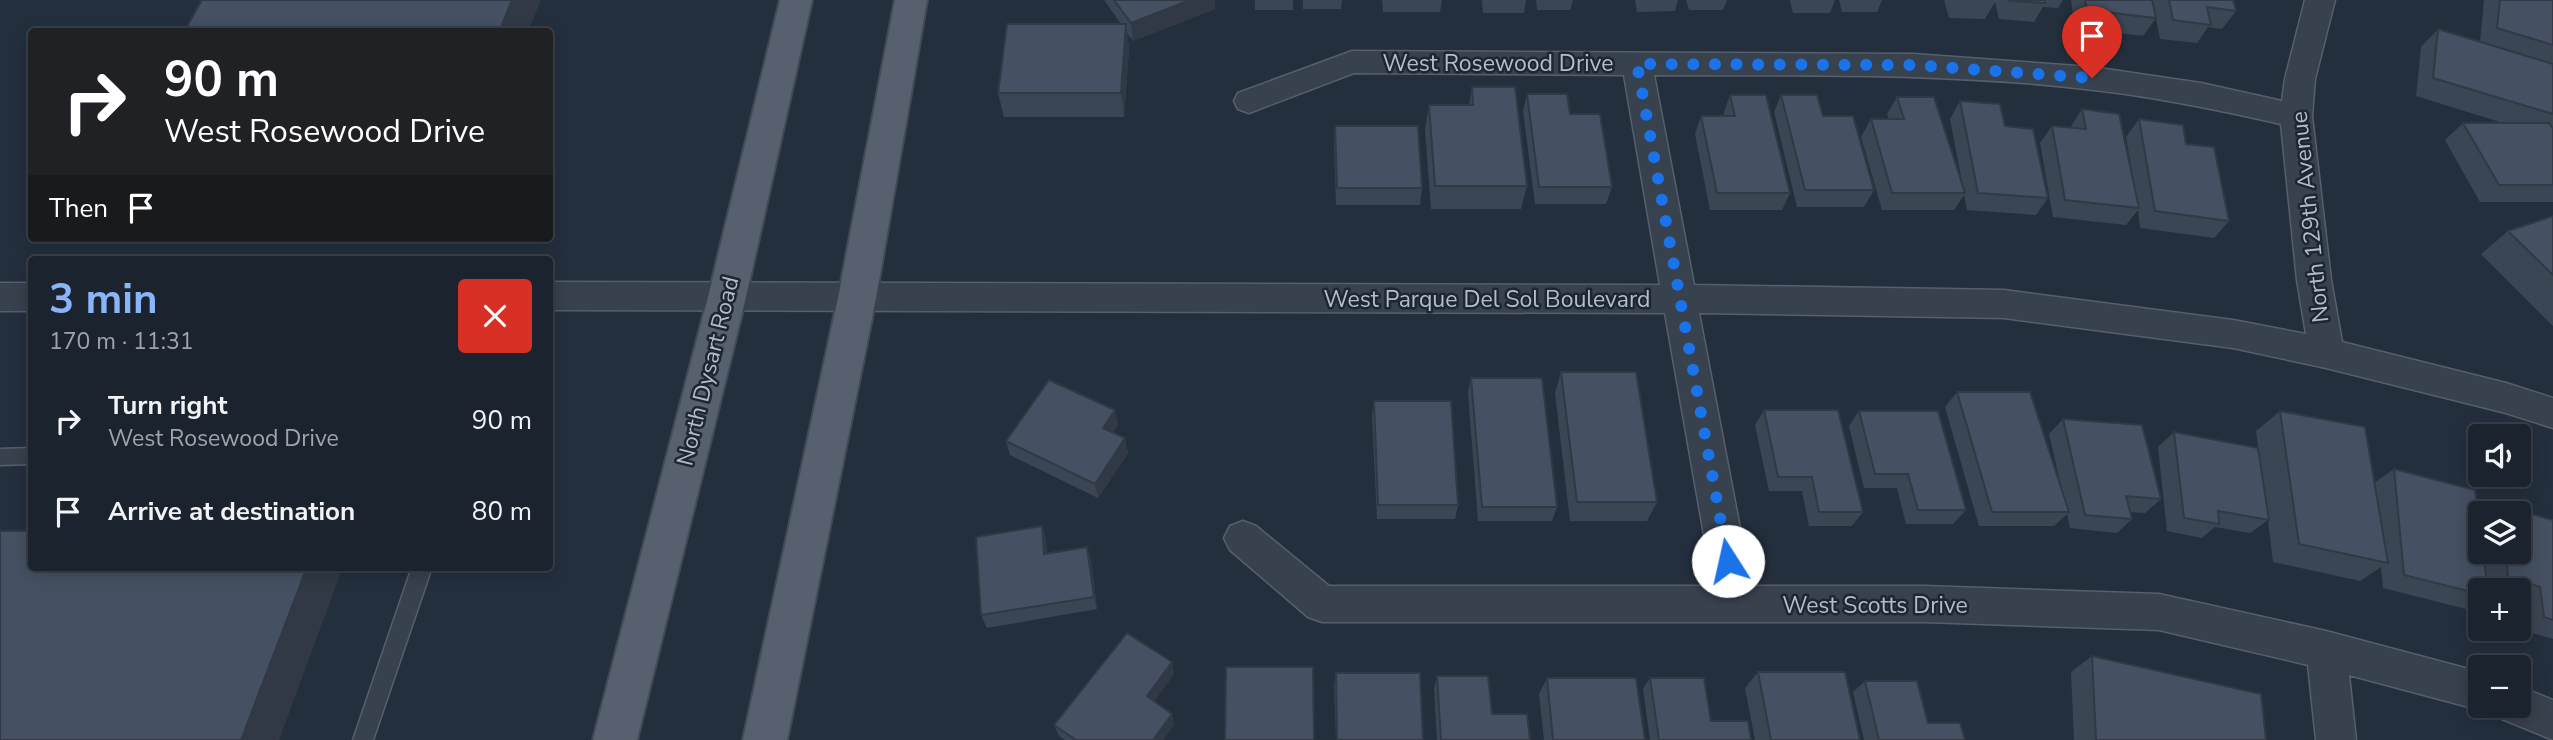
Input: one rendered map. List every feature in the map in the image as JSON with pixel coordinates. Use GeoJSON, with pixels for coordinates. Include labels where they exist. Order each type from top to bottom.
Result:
{"type":"FeatureCollection","features":[{"type":"Feature","properties":{"kind":"main road","name":"North Dysart Road"},"geometry":{"type":"LineString","coordinates":[[615,740],[727,297],[796,0]]}},
{"type":"Feature","properties":{"kind":"main road"},"geometry":{"type":"LineString","coordinates":[[765,740],[857,298],[911,0]]}},
{"type":"Feature","properties":{"kind":"street","name":"North 129th Avenue"},"geometry":{"type":"LineString","coordinates":[[2320,0],[2300,79],[2296,116],[2314,280],[2326,353]]}},
{"type":"Feature","properties":{"kind":"street","name":"West Rosewood Drive"},"geometry":{"type":"LineString","coordinates":[[1249,101],[1352,62],[1913,65],[2092,78],[2201,94],[2296,116]]}},
{"type":"Feature","properties":{"kind":"street"},"geometry":{"type":"LineString","coordinates":[[1637,64],[1735,604]]}},
{"type":"Feature","properties":{"kind":"street","name":"West Parque Del Sol Boulevard"},"geometry":{"type":"LineString","coordinates":[[553,296],[1679,299],[2004,304],[2233,334],[2326,353],[2506,398],[2553,413]]}},
{"type":"Feature","properties":{"kind":"street"},"geometry":{"type":"LineString","coordinates":[[0,297],[28,297]]}},
{"type":"Feature","properties":{"kind":"street","name":"West Scotts Drive"},"geometry":{"type":"LineString","coordinates":[[1243,538],[1322,604],[1925,604],[2159,612],[2326,650],[2468,688]]}},
{"type":"Feature","properties":{"kind":"street"},"geometry":{"type":"LineString","coordinates":[[2326,650],[2336,740]]}},
{"type":"Feature","properties":{"kind":"street"},"geometry":{"type":"LineString","coordinates":[[2531,711],[2553,720]]}},
{"type":"Feature","properties":{"kind":"lane"},"geometry":{"type":"LineString","coordinates":[[0,457],[28,456]]}},
{"type":"Feature","properties":{"kind":"lane"},"geometry":{"type":"LineString","coordinates":[[363,740],[421,571]]}},
{"type":"Feature","properties":{"kind":"building"},"geometry":{"type":"Polygon","coordinates":[[[202,0],[512,0],[501,28],[186,28],[202,0]]]}},
{"type":"Feature","properties":{"kind":"building"},"geometry":{"type":"Polygon","coordinates":[[[1114,0],[1190,0],[1131,23],[1114,0]]]}},
{"type":"Feature","properties":{"kind":"building"},"geometry":{"type":"Polygon","coordinates":[[[2045,0],[2045,3],[2010,1],[2045,0]]]}},
{"type":"Feature","properties":{"kind":"building"},"geometry":{"type":"Polygon","coordinates":[[[2085,0],[2152,0],[2156,18],[2087,10],[2085,0]]]}},
{"type":"Feature","properties":{"kind":"building"},"geometry":{"type":"Polygon","coordinates":[[[2169,0],[2233,0],[2236,11],[2207,7],[2211,25],[2173,20],[2169,0]]]}},
{"type":"Feature","properties":{"kind":"building"},"geometry":{"type":"Polygon","coordinates":[[[2500,0],[2553,0],[2553,45],[2497,28],[2500,0]]]}},
{"type":"Feature","properties":{"kind":"building"},"geometry":{"type":"Polygon","coordinates":[[[1007,24],[1126,24],[1121,93],[998,93],[1007,24]]]}},
{"type":"Feature","properties":{"kind":"building"},"geometry":{"type":"Polygon","coordinates":[[[2438,29],[2553,64],[2553,114],[2433,78],[2438,29]]]}},
{"type":"Feature","properties":{"kind":"building"},"geometry":{"type":"Polygon","coordinates":[[[1472,87],[1515,87],[1527,186],[1435,186],[1429,105],[1473,105],[1472,87]]]}},
{"type":"Feature","properties":{"kind":"building"},"geometry":{"type":"Polygon","coordinates":[[[1527,94],[1567,94],[1570,114],[1600,114],[1612,187],[1539,187],[1527,94]]]}},
{"type":"Feature","properties":{"kind":"building"},"geometry":{"type":"Polygon","coordinates":[[[1730,95],[1766,95],[1790,193],[1717,193],[1701,116],[1735,116],[1730,95]]]}},
{"type":"Feature","properties":{"kind":"building"},"geometry":{"type":"Polygon","coordinates":[[[1781,95],[1817,95],[1823,116],[1853,116],[1874,190],[1805,190],[1781,95]]]}},
{"type":"Feature","properties":{"kind":"building"},"geometry":{"type":"Polygon","coordinates":[[[1897,97],[1934,97],[1965,193],[1892,193],[1871,119],[1904,119],[1897,97]]]}},
{"type":"Feature","properties":{"kind":"building"},"geometry":{"type":"Polygon","coordinates":[[[1960,101],[2000,104],[2005,126],[2033,129],[2048,198],[1978,193],[1960,101]]]}},
{"type":"Feature","properties":{"kind":"building"},"geometry":{"type":"Polygon","coordinates":[[[2082,109],[2119,114],[2139,208],[2065,200],[2052,126],[2086,129],[2082,109]]]}},
{"type":"Feature","properties":{"kind":"building"},"geometry":{"type":"Polygon","coordinates":[[[2139,119],[2183,125],[2186,144],[2214,147],[2229,221],[2155,211],[2139,119]]]}},
{"type":"Feature","properties":{"kind":"building"},"geometry":{"type":"Polygon","coordinates":[[[2463,123],[2549,123],[2553,129],[2553,185],[2499,185],[2463,123]]]}},
{"type":"Feature","properties":{"kind":"building"},"geometry":{"type":"Polygon","coordinates":[[[1335,126],[1418,126],[1422,188],[1337,188],[1335,126]]]}},
{"type":"Feature","properties":{"kind":"building"},"geometry":{"type":"Polygon","coordinates":[[[2553,216],[2553,275],[2508,231],[2553,216]]]}},
{"type":"Feature","properties":{"kind":"building"},"geometry":{"type":"Polygon","coordinates":[[[1561,372],[1636,372],[1657,502],[1577,502],[1561,372]]]}},
{"type":"Feature","properties":{"kind":"building"},"geometry":{"type":"Polygon","coordinates":[[[1471,378],[1542,378],[1557,507],[1482,507],[1471,378]]]}},
{"type":"Feature","properties":{"kind":"building"},"geometry":{"type":"Polygon","coordinates":[[[1049,380],[1115,410],[1103,428],[1125,438],[1095,484],[1006,441],[1049,380]]]}},
{"type":"Feature","properties":{"kind":"building"},"geometry":{"type":"Polygon","coordinates":[[[1957,392],[2030,392],[2069,512],[1992,512],[1957,392]]]}},
{"type":"Feature","properties":{"kind":"building"},"geometry":{"type":"Polygon","coordinates":[[[1374,401],[1451,401],[1458,505],[1378,505],[1374,401]]]}},
{"type":"Feature","properties":{"kind":"building"},"geometry":{"type":"Polygon","coordinates":[[[1764,410],[1838,410],[1863,512],[1819,512],[1812,477],[1778,477],[1764,410]]]}},
{"type":"Feature","properties":{"kind":"building"},"geometry":{"type":"Polygon","coordinates":[[[1859,411],[1938,411],[1966,510],[1918,510],[1908,474],[1875,474],[1859,411]]]}},
{"type":"Feature","properties":{"kind":"building"},"geometry":{"type":"Polygon","coordinates":[[[2280,411],[2365,427],[2388,563],[2299,544],[2280,411]]]}},
{"type":"Feature","properties":{"kind":"building"},"geometry":{"type":"Polygon","coordinates":[[[2063,419],[2142,425],[2161,499],[2126,496],[2132,519],[2085,515],[2063,419]]]}},
{"type":"Feature","properties":{"kind":"building"},"geometry":{"type":"Polygon","coordinates":[[[2174,432],[2258,448],[2269,520],[2218,511],[2219,524],[2184,518],[2174,432]]]}},
{"type":"Feature","properties":{"kind":"building"},"geometry":{"type":"Polygon","coordinates":[[[2394,469],[2475,490],[2477,501],[2468,501],[2468,564],[2485,564],[2486,578],[2468,578],[2468,591],[2404,575],[2394,469]]]}},
{"type":"Feature","properties":{"kind":"building"},"geometry":{"type":"Polygon","coordinates":[[[2531,514],[2553,520],[2553,620],[2544,617],[2540,587],[2531,584],[2531,578],[2508,577],[2507,564],[2531,564],[2531,514]]]}},
{"type":"Feature","properties":{"kind":"building"},"geometry":{"type":"Polygon","coordinates":[[[1042,526],[1044,554],[1087,547],[1094,597],[981,615],[976,537],[1042,526]]]}},
{"type":"Feature","properties":{"kind":"building"},"geometry":{"type":"Polygon","coordinates":[[[0,531],[28,531],[28,571],[305,571],[241,740],[0,740],[0,531]]]}},
{"type":"Feature","properties":{"kind":"building"},"geometry":{"type":"Polygon","coordinates":[[[1127,633],[1172,662],[1147,696],[1172,714],[1153,740],[1076,740],[1054,725],[1127,633]]]}},
{"type":"Feature","properties":{"kind":"building"},"geometry":{"type":"Polygon","coordinates":[[[2092,656],[2261,694],[2266,740],[2096,740],[2092,656]]]}},
{"type":"Feature","properties":{"kind":"building"},"geometry":{"type":"Polygon","coordinates":[[[1226,667],[1313,667],[1314,740],[1225,740],[1226,667]]]}},
{"type":"Feature","properties":{"kind":"building"},"geometry":{"type":"Polygon","coordinates":[[[1758,672],[1845,672],[1860,740],[1771,740],[1758,672]]]}},
{"type":"Feature","properties":{"kind":"building"},"geometry":{"type":"Polygon","coordinates":[[[1336,673],[1420,673],[1423,740],[1337,740],[1336,673]]]}},
{"type":"Feature","properties":{"kind":"building"},"geometry":{"type":"Polygon","coordinates":[[[1437,676],[1488,676],[1492,714],[1527,714],[1530,740],[1441,740],[1437,676]]]}},
{"type":"Feature","properties":{"kind":"building"},"geometry":{"type":"Polygon","coordinates":[[[1547,678],[1636,678],[1645,740],[1553,740],[1547,678]]]}},
{"type":"Feature","properties":{"kind":"building"},"geometry":{"type":"Polygon","coordinates":[[[1650,678],[1704,678],[1711,721],[1748,721],[1751,740],[1659,740],[1650,678]]]}},
{"type":"Feature","properties":{"kind":"building"},"geometry":{"type":"Polygon","coordinates":[[[1865,681],[1917,681],[1928,723],[1960,723],[1965,740],[1879,740],[1865,681]]]}},
{"type":"Feature","properties":{"kind":"route"},"geometry":{"type":"LineString","coordinates":[[1728,561],[1637,64],[1913,65],[2092,78]]}}]}
